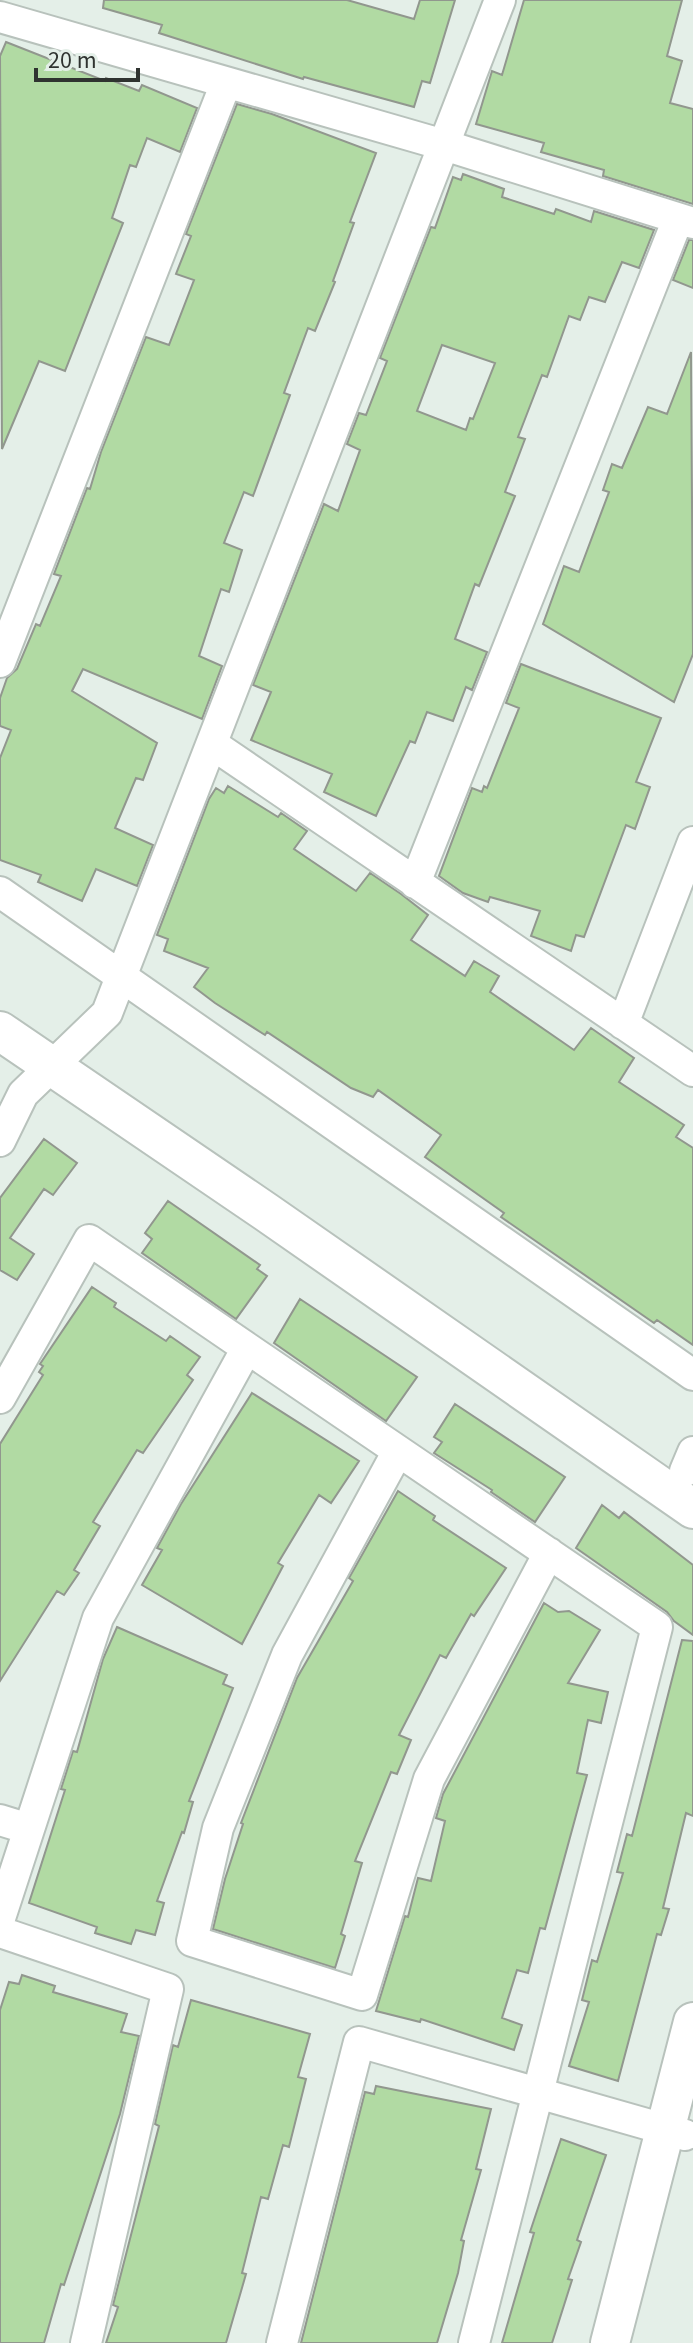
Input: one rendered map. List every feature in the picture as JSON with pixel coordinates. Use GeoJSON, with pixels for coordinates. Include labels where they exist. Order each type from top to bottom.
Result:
{"type":"FeatureCollection","features":[{"type":"Feature","properties":{"kind":"street"},"geometry":{"type":"LineString","coordinates":[[0,1141],[23,1094],[107,1013],[500,0]]}},
{"type":"Feature","properties":{"kind":"street"},"geometry":{"type":"LineString","coordinates":[[0,18],[444,145],[686,221],[415,883]]}},
{"type":"Feature","properties":{"kind":"street"},"geometry":{"type":"LineString","coordinates":[[0,662],[226,83]]}},
{"type":"Feature","properties":{"kind":"street"},"geometry":{"type":"LineString","coordinates":[[212,744],[693,1071]]}},
{"type":"Feature","properties":{"kind":"street"},"geometry":{"type":"LineString","coordinates":[[623,1024],[693,842]]}},
{"type":"Feature","properties":{"kind":"street"},"geometry":{"type":"LineString","coordinates":[[0,892],[693,1375]]}},
{"type":"Feature","properties":{"kind":"street"},"geometry":{"type":"LineString","coordinates":[[0,1006],[59,1060],[266,1212],[693,1509]]}},
{"type":"Feature","properties":{"kind":"street"},"geometry":{"type":"LineString","coordinates":[[0,1031],[59,1060],[690,1467]]}},
{"type":"Feature","properties":{"kind":"street"},"geometry":{"type":"LineString","coordinates":[[2,1388],[89,1240],[657,1627],[474,2343]]}},
{"type":"Feature","properties":{"kind":"street"},"geometry":{"type":"LineString","coordinates":[[0,1918],[98,1618],[247,1348]]}},
{"type":"Feature","properties":{"kind":"street"},"geometry":{"type":"LineString","coordinates":[[398,1451],[287,1655],[218,1828],[192,1941],[362,1995],[429,1779],[549,1553]]}},
{"type":"Feature","properties":{"kind":"street"},"geometry":{"type":"LineString","coordinates":[[0,1820],[29,1829]]}},
{"type":"Feature","properties":{"kind":"street"},"geometry":{"type":"LineString","coordinates":[[0,1932],[168,1989],[86,2343]]}},
{"type":"Feature","properties":{"kind":"street"},"geometry":{"type":"LineString","coordinates":[[636,2343],[680,2121],[693,2022]]}},
{"type":"Feature","properties":{"kind":"street"},"geometry":{"type":"LineString","coordinates":[[282,2343],[359,2042],[537,2094],[680,2121]]}},
{"type":"Feature","properties":{"kind":"street"},"geometry":{"type":"LineString","coordinates":[[610,2343],[680,2121]]}},
{"type":"Feature","properties":{"kind":"building"},"geometry":{"type":"Polygon","coordinates":[[[104,0],[347,0],[414,19],[420,0],[455,0],[430,83],[422,81],[414,107],[303,79],[159,33],[162,25],[103,8],[104,0]]]}},
{"type":"Feature","properties":{"kind":"building"},"geometry":{"type":"Polygon","coordinates":[[[524,0],[682,0],[667,56],[682,61],[670,103],[693,109],[693,204],[603,176],[604,170],[541,152],[544,143],[476,124],[492,71],[502,75],[524,0]]]}},
{"type":"Feature","properties":{"kind":"building"},"geometry":{"type":"Polygon","coordinates":[[[6,42],[105,81],[106,78],[139,91],[142,85],[197,108],[180,152],[147,138],[136,167],[130,165],[112,218],[123,223],[65,371],[39,361],[2,449],[0,56],[6,42]]]}},
{"type":"Feature","properties":{"kind":"building"},"geometry":{"type":"Polygon","coordinates":[[[237,104],[376,153],[350,222],[354,223],[335,282],[315,331],[308,328],[284,393],[290,395],[253,496],[244,492],[224,543],[242,550],[229,592],[221,589],[199,656],[222,666],[202,719],[83,669],[72,691],[157,743],[143,780],[136,778],[115,828],[153,845],[137,886],[96,869],[82,901],[38,882],[41,875],[0,860],[0,758],[11,730],[0,726],[0,698],[7,678],[17,669],[36,624],[40,626],[61,576],[54,574],[87,488],[90,489],[101,452],[146,337],[169,345],[194,280],[176,274],[191,236],[186,234],[237,104]]]}},
{"type":"Feature","properties":{"kind":"building"},"geometry":{"type":"Polygon","coordinates":[[[463,174],[504,189],[502,197],[554,214],[556,209],[591,222],[594,211],[654,230],[639,268],[622,262],[605,302],[589,297],[580,320],[569,316],[547,377],[542,375],[518,437],[525,439],[505,492],[515,496],[479,586],[475,584],[455,639],[487,652],[472,690],[466,687],[453,721],[427,712],[415,743],[410,741],[376,816],[324,792],[332,774],[251,740],[271,692],[253,685],[324,504],[338,511],[360,450],[347,444],[359,413],[366,415],[387,361],[380,358],[431,227],[435,228],[453,177],[461,180],[463,174]],[[442,345],[417,411],[466,430],[495,363],[442,345]]]}},
{"type":"Feature","properties":{"kind":"building"},"geometry":{"type":"Polygon","coordinates":[[[689,240],[693,240],[693,288],[673,280],[689,240]]]}},
{"type":"Feature","properties":{"kind":"building"},"geometry":{"type":"Polygon","coordinates":[[[691,352],[693,654],[674,702],[543,624],[564,566],[579,572],[609,492],[603,490],[612,464],[622,468],[648,407],[667,414],[691,352]]]}},
{"type":"Feature","properties":{"kind":"building"},"geometry":{"type":"Polygon","coordinates":[[[521,664],[661,718],[636,782],[650,787],[635,829],[626,825],[584,937],[576,935],[571,951],[531,936],[540,911],[490,897],[488,902],[463,893],[439,876],[472,788],[482,792],[484,786],[487,788],[519,708],[506,703],[521,664]]]}},
{"type":"Feature","properties":{"kind":"building"},"geometry":{"type":"Polygon","coordinates":[[[228,786],[278,817],[281,813],[307,831],[294,849],[356,891],[370,873],[401,894],[428,915],[411,940],[465,976],[474,961],[499,976],[490,992],[574,1050],[591,1028],[634,1058],[619,1082],[684,1125],[676,1137],[693,1148],[693,1345],[657,1320],[654,1323],[501,1217],[504,1213],[425,1157],[441,1135],[378,1090],[373,1097],[351,1088],[267,1032],[265,1035],[215,1003],[194,987],[208,968],[164,951],[168,939],[157,935],[209,799],[216,788],[224,793],[228,786]]]}},
{"type":"Feature","properties":{"kind":"building"},"geometry":{"type":"Polygon","coordinates":[[[44,1139],[77,1163],[53,1195],[44,1189],[10,1238],[34,1254],[17,1280],[0,1270],[0,1198],[44,1139]]]}},
{"type":"Feature","properties":{"kind":"building"},"geometry":{"type":"Polygon","coordinates":[[[168,1201],[260,1265],[257,1269],[267,1276],[236,1319],[142,1253],[152,1239],[145,1233],[168,1201]]]}},
{"type":"Feature","properties":{"kind":"building"},"geometry":{"type":"Polygon","coordinates":[[[92,1287],[116,1303],[114,1307],[166,1341],[170,1336],[200,1357],[187,1375],[193,1380],[143,1453],[137,1450],[93,1522],[100,1526],[74,1570],[79,1573],[64,1595],[57,1591],[0,1681],[0,1444],[43,1375],[39,1372],[43,1366],[40,1364],[92,1287]]]}},
{"type":"Feature","properties":{"kind":"building"},"geometry":{"type":"Polygon","coordinates":[[[300,1299],[417,1377],[386,1421],[274,1343],[300,1299]]]}},
{"type":"Feature","properties":{"kind":"building"},"geometry":{"type":"Polygon","coordinates":[[[252,1393],[359,1461],[331,1503],[319,1495],[278,1563],[283,1566],[242,1644],[142,1585],[162,1550],[157,1548],[181,1504],[252,1393]]]}},
{"type":"Feature","properties":{"kind":"building"},"geometry":{"type":"Polygon","coordinates":[[[455,1404],[565,1477],[535,1522],[434,1453],[442,1442],[434,1437],[455,1404]]]}},
{"type":"Feature","properties":{"kind":"building"},"geometry":{"type":"Polygon","coordinates":[[[398,1491],[435,1516],[433,1520],[506,1568],[474,1616],[471,1614],[446,1658],[440,1655],[399,1735],[411,1740],[397,1774],[391,1772],[355,1861],[362,1863],[341,1934],[345,1936],[335,1968],[213,1929],[241,1823],[297,1678],[353,1581],[349,1578],[398,1491]]]}},
{"type":"Feature","properties":{"kind":"building"},"geometry":{"type":"Polygon","coordinates":[[[602,1505],[619,1518],[624,1512],[693,1565],[693,1635],[667,1612],[576,1548],[602,1505]]]}},
{"type":"Feature","properties":{"kind":"building"},"geometry":{"type":"Polygon","coordinates":[[[544,1603],[558,1612],[569,1611],[600,1630],[568,1683],[608,1692],[601,1723],[588,1720],[577,1773],[587,1775],[545,1929],[540,1928],[528,1973],[517,1970],[502,2018],[522,2025],[514,2050],[421,2019],[420,2022],[376,2011],[418,1878],[431,1881],[445,1821],[436,1818],[443,1794],[544,1603]]]}},
{"type":"Feature","properties":{"kind":"building"},"geometry":{"type":"Polygon","coordinates":[[[117,1627],[227,1675],[223,1684],[233,1688],[189,1801],[193,1802],[184,1833],[157,1901],[164,1903],[155,1935],[136,1930],[131,1944],[95,1933],[97,1927],[29,1903],[65,1790],[61,1789],[73,1751],[77,1752],[103,1659],[117,1627]]]}},
{"type":"Feature","properties":{"kind":"building"},"geometry":{"type":"Polygon","coordinates":[[[682,1640],[693,1641],[693,1816],[686,1813],[663,1908],[669,1909],[661,1935],[657,1934],[618,2081],[569,2066],[589,2002],[582,2000],[592,1960],[597,1962],[623,1873],[617,1872],[627,1834],[632,1836],[682,1640]]]}},
{"type":"Feature","properties":{"kind":"building"},"geometry":{"type":"Polygon","coordinates":[[[22,1975],[55,1986],[53,1992],[127,2014],[121,2032],[139,2036],[120,2114],[64,2285],[61,2284],[44,2343],[0,2343],[0,2010],[9,1982],[19,1984],[22,1975]]]}},
{"type":"Feature","properties":{"kind":"building"},"geometry":{"type":"Polygon","coordinates":[[[191,2000],[310,2034],[298,2077],[306,2079],[289,2147],[283,2145],[268,2199],[261,2197],[242,2273],[246,2274],[226,2343],[106,2343],[118,2307],[113,2305],[159,2126],[155,2124],[173,2045],[178,2047],[191,2000]]]}},
{"type":"Feature","properties":{"kind":"building"},"geometry":{"type":"Polygon","coordinates":[[[376,2086],[491,2109],[476,2169],[481,2170],[461,2240],[464,2241],[458,2273],[437,2343],[301,2343],[365,2092],[374,2094],[376,2086]]]}},
{"type":"Feature","properties":{"kind":"building"},"geometry":{"type":"Polygon","coordinates":[[[561,2139],[606,2155],[577,2240],[581,2242],[568,2279],[572,2280],[552,2343],[502,2343],[534,2233],[530,2232],[561,2139]]]}}]}
